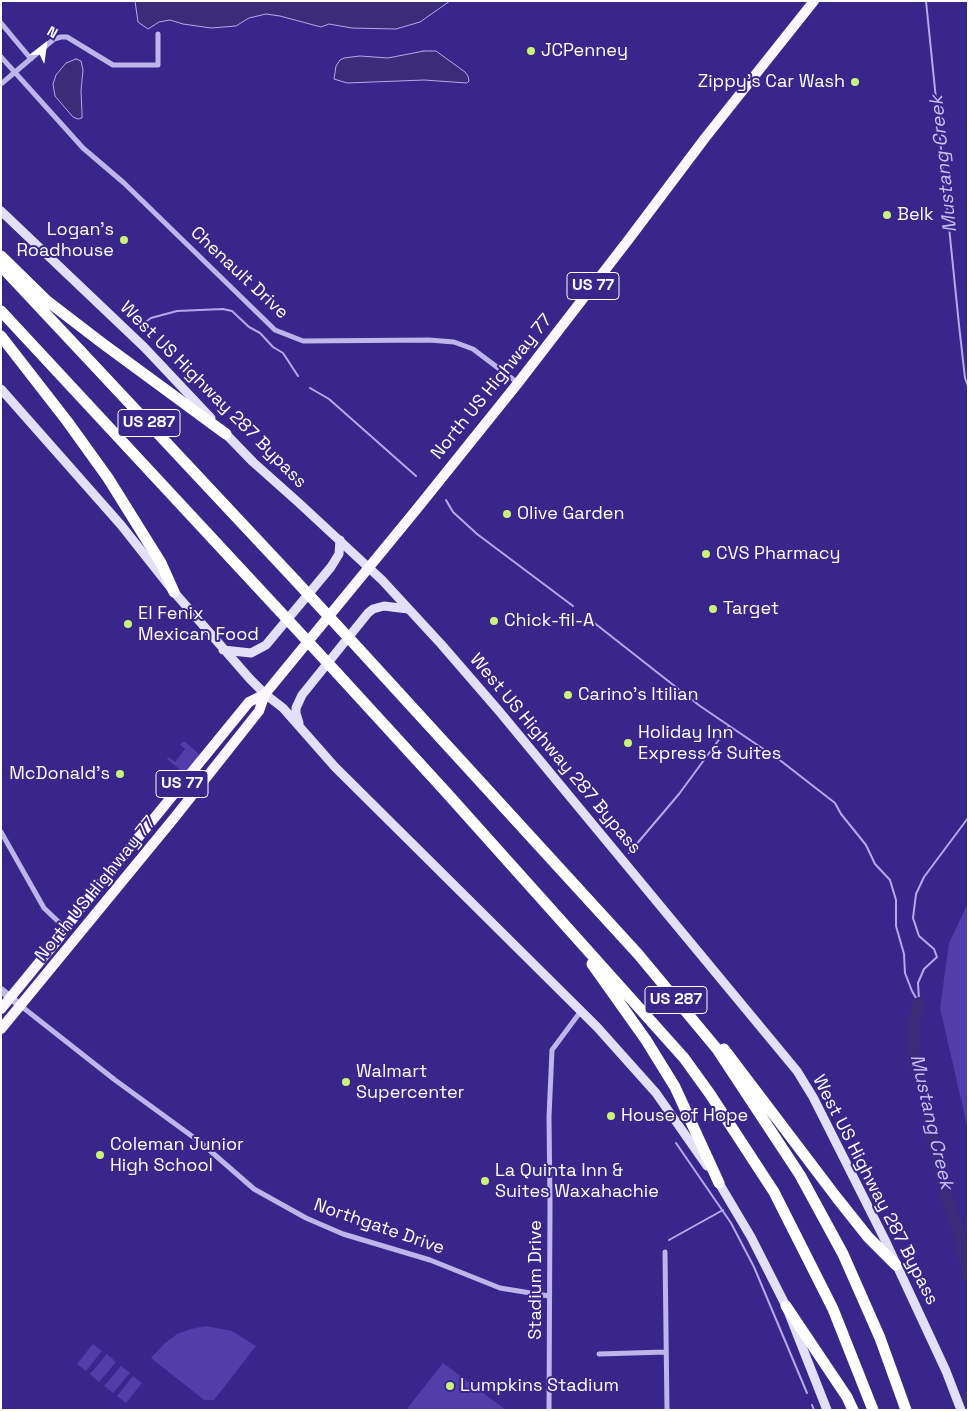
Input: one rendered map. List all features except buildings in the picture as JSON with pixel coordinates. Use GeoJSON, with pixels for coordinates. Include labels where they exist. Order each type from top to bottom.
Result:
{"type":"FeatureCollection","features":[{"type":"Feature","properties":{"kind":"highway"},"geometry":{"type":"LineString","coordinates":[[1,256],[46,300],[226,434]]}},
{"type":"Feature","properties":{"kind":"highway","name":"US 287"},"geometry":{"type":"LineString","coordinates":[[1,266],[359,649],[638,954],[706,1035],[800,1175],[844,1254],[880,1338],[906,1410]]}},
{"type":"Feature","properties":{"kind":"highway","name":"US 287"},"geometry":{"type":"LineString","coordinates":[[1,311],[446,791],[684,1058],[710,1094],[774,1192],[834,1309],[873,1410]]}},
{"type":"Feature","properties":{"kind":"highway"},"geometry":{"type":"LineString","coordinates":[[1,336],[67,421],[108,478],[161,563],[174,592]]}},
{"type":"Feature","properties":{"kind":"highway"},"geometry":{"type":"LineString","coordinates":[[570,931],[646,1040],[675,1087],[719,1183]]}},
{"type":"Feature","properties":{"kind":"highway"},"geometry":{"type":"LineString","coordinates":[[706,1035],[718,1043],[730,1055],[843,1206],[896,1265]]}},
{"type":"Feature","properties":{"kind":"highway"},"geometry":{"type":"LineString","coordinates":[[786,1306],[853,1410]]}},
{"type":"Feature","properties":{"kind":"main road","name":"North US Highway 77"},"geometry":{"type":"LineString","coordinates":[[1,1030],[259,711],[265,694],[518,383],[705,138],[814,1]]}},
{"type":"Feature","properties":{"kind":"main road","name":"West US Highway 287 Bypass"},"geometry":{"type":"LineString","coordinates":[[1,211],[144,348],[253,462],[382,580],[500,711],[796,1071],[813,1096],[825,1119],[946,1371],[961,1410]]}},
{"type":"Feature","properties":{"kind":"main road"},"geometry":{"type":"LineString","coordinates":[[1,389],[121,525],[223,650],[265,694],[283,708],[302,727],[335,767],[581,1011],[656,1093],[719,1183],[751,1237],[786,1306],[827,1410]]}},
{"type":"Feature","properties":{"kind":"main road"},"geometry":{"type":"LineString","coordinates":[[223,650],[251,653],[266,645],[331,567],[339,554],[340,540]]}},
{"type":"Feature","properties":{"kind":"main road"},"geometry":{"type":"LineString","coordinates":[[302,727],[296,713],[298,701],[368,613],[373,609],[384,606],[408,609]]}},
{"type":"Feature","properties":{"kind":"main road","name":"North US Highway 77"},"geometry":{"type":"LineString","coordinates":[[1,1009],[249,702],[265,694]]}},
{"type":"Feature","properties":{"kind":"main road"},"geometry":{"type":"LineString","coordinates":[[105,880],[115,891]]}},
{"type":"Feature","properties":{"kind":"street"},"geometry":{"type":"LineString","coordinates":[[1,24],[31,59]]}},
{"type":"Feature","properties":{"kind":"street"},"geometry":{"type":"LineString","coordinates":[[1,84],[54,39],[60,37],[67,37],[113,65],[158,65],[158,34]]}},
{"type":"Feature","properties":{"kind":"street","name":"Chenault Drive"},"geometry":{"type":"LineString","coordinates":[[1,56],[83,148],[131,190],[275,330],[304,341],[429,340],[454,342],[476,352],[518,383]]}},
{"type":"Feature","properties":{"kind":"street"},"geometry":{"type":"LineString","coordinates":[[1,832],[44,908],[65,928]]}},
{"type":"Feature","properties":{"kind":"street","name":"Northgate Drive"},"geometry":{"type":"LineString","coordinates":[[1,990],[115,1080],[200,1142],[254,1189],[306,1218],[343,1234],[430,1260],[500,1288],[549,1296]]}},
{"type":"Feature","properties":{"kind":"street","name":"Stadium Drive"},"geometry":{"type":"LineString","coordinates":[[549,1410],[550,1200],[548,1117],[552,1050],[581,1011]]}},
{"type":"Feature","properties":{"kind":"street"},"geometry":{"type":"LineString","coordinates":[[665,1252],[667,1410]]}},
{"type":"Feature","properties":{"kind":"street"},"geometry":{"type":"LineString","coordinates":[[599,1354],[665,1352]]}},
{"type":"Feature","properties":{"kind":"shaded area"},"geometry":{"type":"Polygon","coordinates":[[[135,1],[450,1],[420,22],[396,29],[352,28],[329,24],[321,27],[266,14],[249,18],[236,26],[211,28],[170,20],[159,22],[148,29],[138,22],[135,1]]]}},
{"type":"Feature","properties":{"kind":"shaded area"},"geometry":{"type":"Polygon","coordinates":[[[424,51],[436,51],[465,72],[469,81],[467,83],[424,80],[347,83],[334,79],[336,66],[344,58],[360,56],[388,58],[424,51]]]}},
{"type":"Feature","properties":{"kind":"shaded area"},"geometry":{"type":"Polygon","coordinates":[[[76,59],[81,61],[83,70],[81,91],[82,118],[78,119],[73,117],[55,96],[53,84],[56,75],[66,63],[76,59]]]}},
{"type":"Feature","properties":{"kind":"shaded area"},"geometry":{"type":"Polygon","coordinates":[[[184,741],[199,754],[199,759],[190,771],[183,772],[167,759],[169,757],[175,762],[185,749],[180,745],[184,741]]]}},
{"type":"Feature","properties":{"kind":"shaded area"},"geometry":{"type":"Polygon","coordinates":[[[968,903],[968,1130],[940,1008],[949,943],[968,903]]]}},
{"type":"Feature","properties":{"kind":"shaded area"},"geometry":{"type":"Polygon","coordinates":[[[206,1326],[232,1331],[256,1346],[214,1400],[204,1400],[151,1358],[177,1334],[206,1326]]]}},
{"type":"Feature","properties":{"kind":"shaded area"},"geometry":{"type":"Polygon","coordinates":[[[93,1344],[102,1351],[86,1371],[77,1364],[93,1344]]]}},
{"type":"Feature","properties":{"kind":"shaded area"},"geometry":{"type":"Polygon","coordinates":[[[107,1354],[116,1362],[99,1382],[90,1374],[107,1354]]]}},
{"type":"Feature","properties":{"kind":"shaded area","name":"Lumpkins Stadium"},"geometry":{"type":"Polygon","coordinates":[[[443,1363],[506,1410],[406,1410],[443,1363]]]}},
{"type":"Feature","properties":{"kind":"shaded area"},"geometry":{"type":"Polygon","coordinates":[[[121,1366],[130,1373],[113,1393],[104,1386],[121,1366]]]}},
{"type":"Feature","properties":{"kind":"shaded area"},"geometry":{"type":"Polygon","coordinates":[[[133,1376],[142,1383],[126,1403],[117,1396],[133,1376]]]}},
{"type":"Feature","properties":{"kind":"waterway","name":"Mustang Creek"},"geometry":{"type":"LineString","coordinates":[[926,1],[959,325],[965,378],[968,386]]}},
{"type":"Feature","properties":{"kind":"waterway"},"geometry":{"type":"LineString","coordinates":[[139,327],[151,318],[177,311],[223,309],[232,311],[249,327],[260,333],[273,347],[283,353],[298,376]]}},
{"type":"Feature","properties":{"kind":"waterway"},"geometry":{"type":"LineString","coordinates":[[310,388],[329,399],[416,476]]}},
{"type":"Feature","properties":{"kind":"waterway"},"geometry":{"type":"LineString","coordinates":[[446,500],[453,512],[477,534],[573,606]]}},
{"type":"Feature","properties":{"kind":"waterway"},"geometry":{"type":"LineString","coordinates":[[588,618],[700,706],[781,761],[835,803],[841,814],[866,845],[875,864],[890,880],[896,900],[896,926],[904,954],[905,973],[919,1003]]}},
{"type":"Feature","properties":{"kind":"waterway"},"geometry":{"type":"LineString","coordinates":[[629,853],[679,794],[729,726]]}},
{"type":"Feature","properties":{"kind":"waterway","name":"Mustang Creek"},"geometry":{"type":"LineString","coordinates":[[919,1000],[918,983],[924,969],[937,957],[934,949],[919,936],[913,918],[916,894],[924,877],[968,818]]}},
{"type":"Feature","properties":{"kind":"waterway","name":"Mustang Creek"},"geometry":{"type":"LineString","coordinates":[[919,1003],[913,1024],[913,1062],[923,1086],[933,1143],[946,1194],[960,1237],[968,1276]]}},
{"type":"Feature","properties":{"kind":"waterway"},"geometry":{"type":"LineString","coordinates":[[676,1143],[731,1223],[754,1267],[807,1393]]}},
{"type":"Feature","properties":{"kind":"waterway"},"geometry":{"type":"LineString","coordinates":[[669,1240],[723,1210]]}},
{"type":"Feature","properties":{"kind":"waterway","name":"Mustang Creek"},"geometry":{"type":"LineString","coordinates":[[960,1410],[968,1396]]}},
{"type":"Feature","properties":{"kind":"waterway"},"geometry":{"type":"LineString","coordinates":[[812,1405],[814,1410]]}},
{"type":"Feature","properties":{"kind":"place","name":"JCPenney"},"geometry":{"type":"Point","coordinates":[531,51]}},
{"type":"Feature","properties":{"kind":"place","name":"Zippy's Car Wash"},"geometry":{"type":"Point","coordinates":[855,82]}},
{"type":"Feature","properties":{"kind":"place","name":"Belk"},"geometry":{"type":"Point","coordinates":[887,215]}},
{"type":"Feature","properties":{"kind":"place","name":"Logan's Roadhouse"},"geometry":{"type":"Point","coordinates":[124,240]}},
{"type":"Feature","properties":{"kind":"place","name":"Olive Garden"},"geometry":{"type":"Point","coordinates":[507,514]}},
{"type":"Feature","properties":{"kind":"place","name":"CVS Pharmacy"},"geometry":{"type":"Point","coordinates":[706,554]}},
{"type":"Feature","properties":{"kind":"place","name":"Target"},"geometry":{"type":"Point","coordinates":[713,609]}},
{"type":"Feature","properties":{"kind":"place","name":"Chick-fil-A"},"geometry":{"type":"Point","coordinates":[494,621]}},
{"type":"Feature","properties":{"kind":"place","name":"El Fenix Mexican Food"},"geometry":{"type":"Point","coordinates":[128,624]}},
{"type":"Feature","properties":{"kind":"place","name":"Carino's Itilian"},"geometry":{"type":"Point","coordinates":[568,695]}},
{"type":"Feature","properties":{"kind":"place","name":"Holiday Inn Express & Suites"},"geometry":{"type":"Point","coordinates":[628,743]}},
{"type":"Feature","properties":{"kind":"place","name":"McDonald's"},"geometry":{"type":"Point","coordinates":[120,774]}},
{"type":"Feature","properties":{"kind":"place","name":"Walmart Supercenter"},"geometry":{"type":"Point","coordinates":[346,1082]}},
{"type":"Feature","properties":{"kind":"place","name":"House of Hope"},"geometry":{"type":"Point","coordinates":[611,1116]}},
{"type":"Feature","properties":{"kind":"place","name":"Coleman Junior High School"},"geometry":{"type":"Point","coordinates":[100,1155]}},
{"type":"Feature","properties":{"kind":"place","name":"La Quinta Inn & Suites Waxahachie"},"geometry":{"type":"Point","coordinates":[485,1181]}},
{"type":"Feature","properties":{"kind":"place","name":"Lumpkins Stadium"},"geometry":{"type":"Point","coordinates":[450,1386]}}]}
